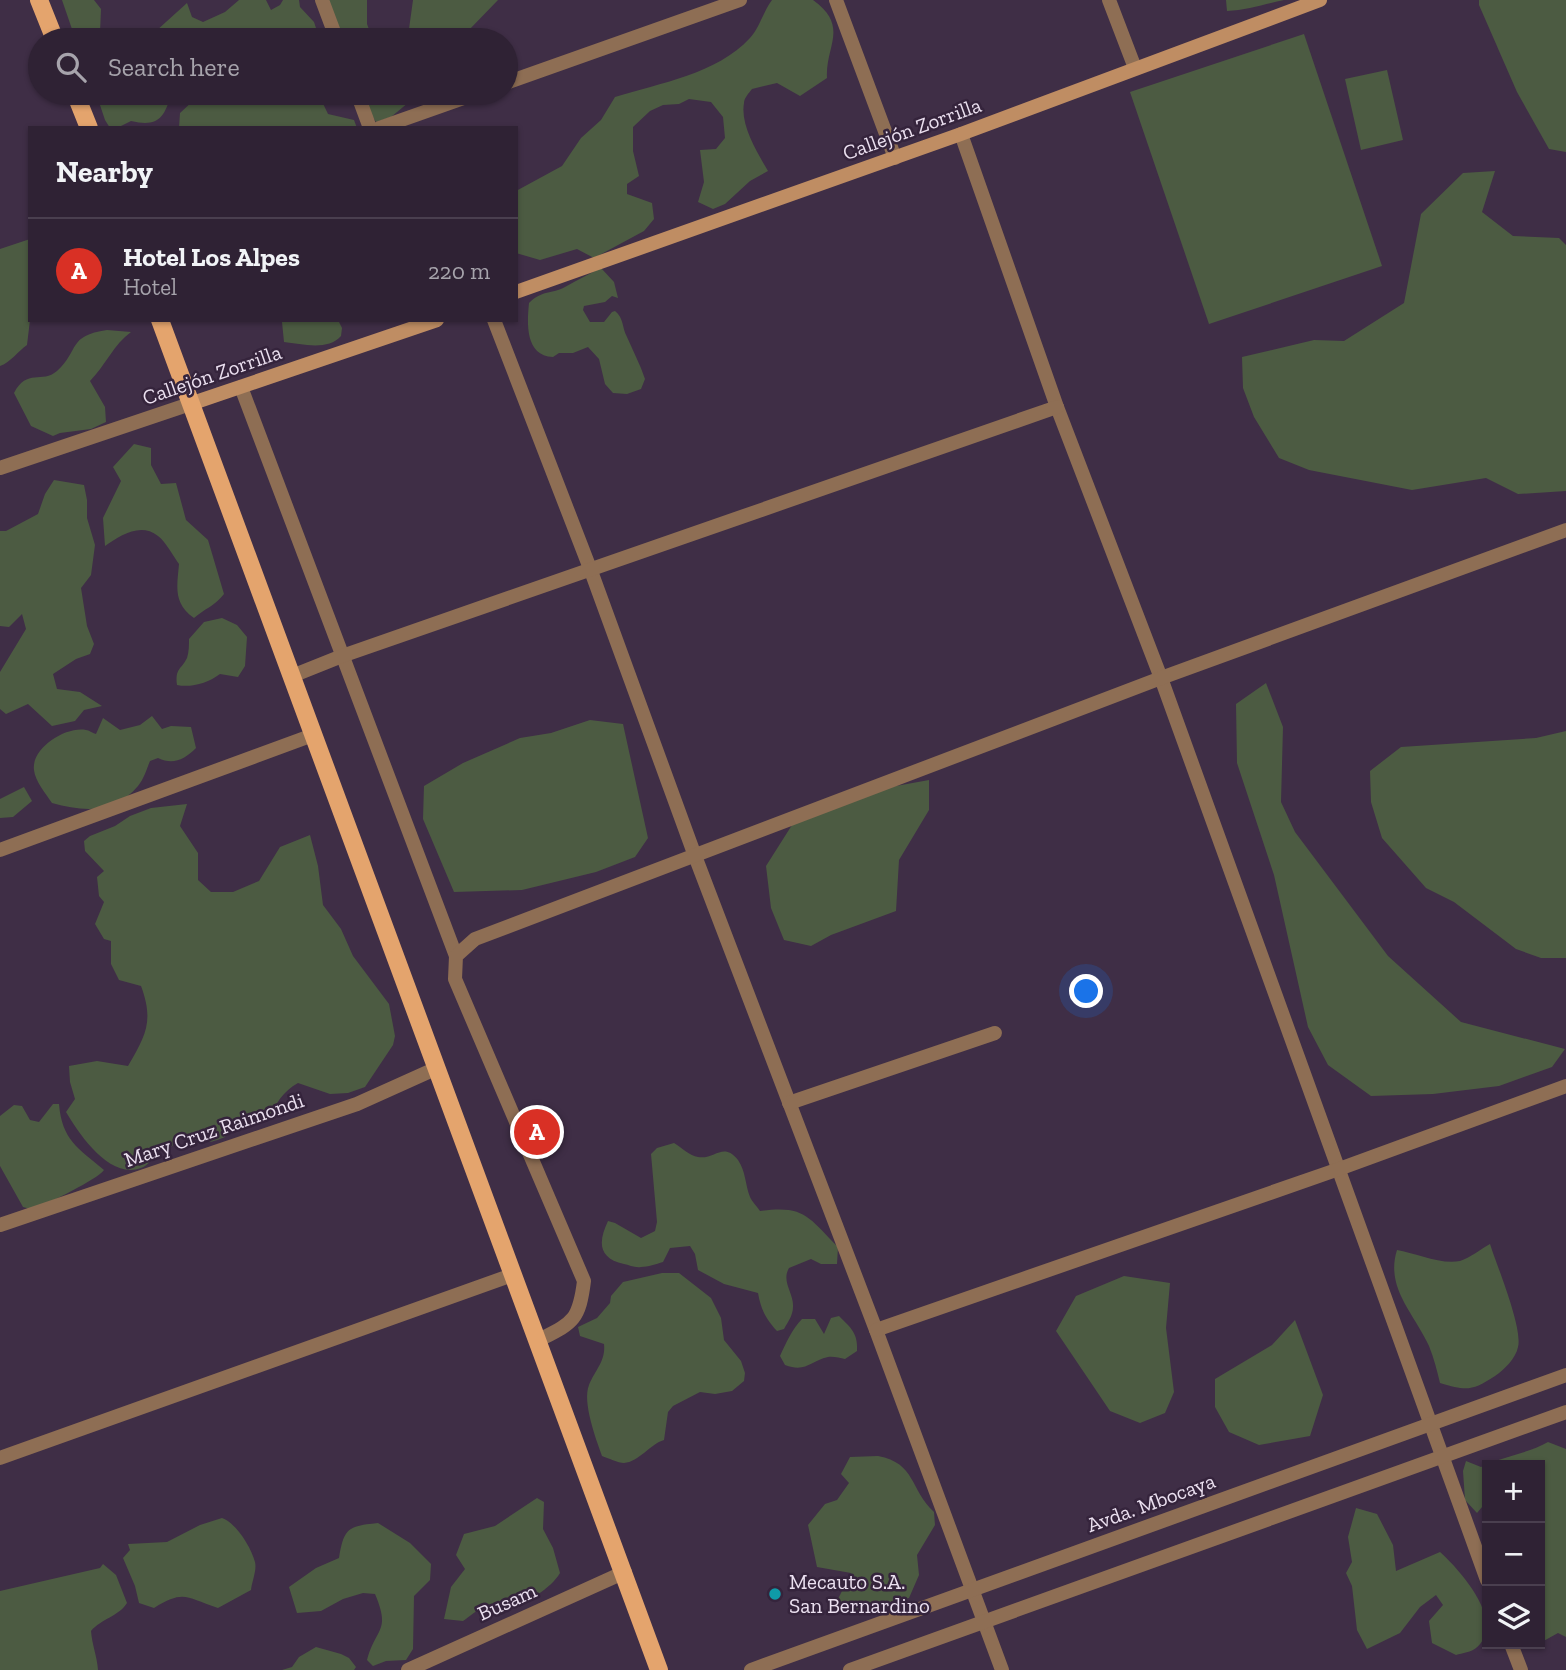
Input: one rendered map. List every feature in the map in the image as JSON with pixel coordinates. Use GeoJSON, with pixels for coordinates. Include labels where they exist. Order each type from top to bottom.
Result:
{"type":"FeatureCollection","features":[{"type":"Feature","properties":{"kind":"main road"},"geometry":{"type":"LineString","coordinates":[[39,0],[50,28]]}},
{"type":"Feature","properties":{"kind":"main road"},"geometry":{"type":"LineString","coordinates":[[80,105],[88,126]]}},
{"type":"Feature","properties":{"kind":"main road"},"geometry":{"type":"LineString","coordinates":[[161,322],[659,1670]]}},
{"type":"Feature","properties":{"kind":"street"},"geometry":{"type":"LineString","coordinates":[[322,0],[332,28]]}},
{"type":"Feature","properties":{"kind":"street"},"geometry":{"type":"LineString","coordinates":[[518,79],[740,0]]}},
{"type":"Feature","properties":{"kind":"street"},"geometry":{"type":"LineString","coordinates":[[836,0],[895,158]]}},
{"type":"Feature","properties":{"kind":"street"},"geometry":{"type":"LineString","coordinates":[[1109,0],[1135,68]]}},
{"type":"Feature","properties":{"kind":"street","name":"Callejón Zorrilla"},"geometry":{"type":"LineString","coordinates":[[518,291],[895,158],[1320,0]]}},
{"type":"Feature","properties":{"kind":"street"},"geometry":{"type":"LineString","coordinates":[[361,105],[369,126]]}},
{"type":"Feature","properties":{"kind":"street"},"geometry":{"type":"LineString","coordinates":[[385,126],[444,105]]}},
{"type":"Feature","properties":{"kind":"street"},"geometry":{"type":"LineString","coordinates":[[961,134],[1057,407],[1161,678],[1482,1566]]}},
{"type":"Feature","properties":{"kind":"street","name":"Callejón Zorrilla"},"geometry":{"type":"LineString","coordinates":[[0,468],[431,322]]}},
{"type":"Feature","properties":{"kind":"street"},"geometry":{"type":"LineString","coordinates":[[495,322],[591,571],[695,856],[1002,1670]]}},
{"type":"Feature","properties":{"kind":"street"},"geometry":{"type":"LineString","coordinates":[[241,387],[456,956],[455,979],[584,1281],[581,1304],[571,1323],[537,1341]]}},
{"type":"Feature","properties":{"kind":"street"},"geometry":{"type":"LineString","coordinates":[[292,676],[342,656],[1057,407]]}},
{"type":"Feature","properties":{"kind":"street"},"geometry":{"type":"LineString","coordinates":[[456,956],[475,939],[1161,678],[1566,530]]}},
{"type":"Feature","properties":{"kind":"street"},"geometry":{"type":"LineString","coordinates":[[0,850],[313,735]]}},
{"type":"Feature","properties":{"kind":"street"},"geometry":{"type":"LineString","coordinates":[[789,1103],[995,1033]]}},
{"type":"Feature","properties":{"kind":"street","name":"Mary Cruz Raimondi"},"geometry":{"type":"LineString","coordinates":[[1,1222],[357,1104],[437,1068]]}},
{"type":"Feature","properties":{"kind":"street"},"geometry":{"type":"LineString","coordinates":[[876,1330],[1339,1169],[1566,1086]]}},
{"type":"Feature","properties":{"kind":"street"},"geometry":{"type":"LineString","coordinates":[[0,1458],[512,1275]]}},
{"type":"Feature","properties":{"kind":"street","name":"Avda. Mbocaya"},"geometry":{"type":"LineString","coordinates":[[751,1670],[1566,1375]]}},
{"type":"Feature","properties":{"kind":"street"},"geometry":{"type":"LineString","coordinates":[[850,1670],[1566,1412]]}},
{"type":"Feature","properties":{"kind":"street","name":"Busam"},"geometry":{"type":"LineString","coordinates":[[408,1670],[625,1572]]}},
{"type":"Feature","properties":{"kind":"street"},"geometry":{"type":"LineString","coordinates":[[1513,1649],[1521,1670]]}},
{"type":"Feature","properties":{"kind":"green space"},"geometry":{"type":"Polygon","coordinates":[[[62,0],[94,0],[101,9],[100,28],[72,28],[62,0]]]}},
{"type":"Feature","properties":{"kind":"green space"},"geometry":{"type":"Polygon","coordinates":[[[239,0],[266,0],[271,10],[283,0],[299,0],[300,7],[316,28],[159,28],[187,3],[192,17],[203,22],[225,12],[239,0]]]}},
{"type":"Feature","properties":{"kind":"green space"},"geometry":{"type":"Polygon","coordinates":[[[325,0],[367,0],[368,28],[330,28],[325,0]]]}},
{"type":"Feature","properties":{"kind":"green space"},"geometry":{"type":"Polygon","coordinates":[[[413,0],[498,0],[471,28],[409,28],[413,0]]]}},
{"type":"Feature","properties":{"kind":"green space"},"geometry":{"type":"Polygon","coordinates":[[[772,0],[813,0],[831,19],[833,28],[827,78],[800,96],[777,83],[752,89],[745,99],[743,111],[747,129],[768,171],[750,181],[725,204],[713,209],[698,202],[704,182],[700,150],[716,149],[725,138],[723,117],[711,102],[689,99],[679,104],[663,105],[650,111],[633,127],[633,151],[639,176],[627,184],[627,194],[652,203],[654,219],[644,231],[594,258],[577,249],[540,260],[518,254],[518,190],[562,166],[581,138],[601,120],[615,97],[687,76],[721,60],[750,38],[772,0]]]}},
{"type":"Feature","properties":{"kind":"green space"},"geometry":{"type":"Polygon","coordinates":[[[1226,0],[1284,0],[1227,11],[1226,0]]]}},
{"type":"Feature","properties":{"kind":"green space"},"geometry":{"type":"Polygon","coordinates":[[[1479,0],[1566,0],[1566,152],[1549,149],[1517,92],[1479,0]]]}},
{"type":"Feature","properties":{"kind":"green space"},"geometry":{"type":"Polygon","coordinates":[[[1304,34],[1382,266],[1209,324],[1130,92],[1304,34]]]}},
{"type":"Feature","properties":{"kind":"green space"},"geometry":{"type":"Polygon","coordinates":[[[1387,70],[1403,140],[1361,150],[1345,79],[1387,70]]]}},
{"type":"Feature","properties":{"kind":"green space"},"geometry":{"type":"Polygon","coordinates":[[[100,105],[167,105],[162,115],[153,122],[131,121],[121,126],[109,126],[100,105]]]}},
{"type":"Feature","properties":{"kind":"green space"},"geometry":{"type":"Polygon","coordinates":[[[189,105],[324,105],[328,114],[354,120],[356,126],[179,126],[180,113],[189,105]]]}},
{"type":"Feature","properties":{"kind":"green space"},"geometry":{"type":"Polygon","coordinates":[[[365,105],[406,105],[391,117],[376,122],[365,105]]]}},
{"type":"Feature","properties":{"kind":"green space"},"geometry":{"type":"Polygon","coordinates":[[[1495,171],[1482,212],[1513,236],[1559,238],[1566,245],[1566,491],[1518,494],[1486,478],[1412,490],[1309,470],[1279,458],[1254,417],[1243,388],[1242,357],[1314,340],[1344,341],[1404,303],[1421,214],[1463,173],[1495,171]]]}},
{"type":"Feature","properties":{"kind":"green space"},"geometry":{"type":"Polygon","coordinates":[[[28,240],[30,322],[27,345],[0,366],[0,249],[28,240]]]}},
{"type":"Feature","properties":{"kind":"green space"},"geometry":{"type":"Polygon","coordinates":[[[601,268],[614,282],[618,298],[612,296],[605,302],[584,306],[583,310],[590,322],[604,322],[615,311],[620,317],[645,379],[641,389],[627,394],[613,393],[605,384],[599,359],[588,347],[573,353],[559,353],[553,357],[544,355],[533,345],[528,329],[529,303],[538,296],[560,289],[601,268]]]}},
{"type":"Feature","properties":{"kind":"green space"},"geometry":{"type":"Polygon","coordinates":[[[282,322],[339,322],[342,328],[341,336],[329,344],[284,342],[282,322]]]}},
{"type":"Feature","properties":{"kind":"green space"},"geometry":{"type":"Polygon","coordinates":[[[107,330],[131,332],[90,381],[105,407],[106,422],[91,429],[53,436],[31,426],[14,393],[19,385],[29,378],[51,375],[64,363],[80,340],[107,330]]]}},
{"type":"Feature","properties":{"kind":"green space"},"geometry":{"type":"Polygon","coordinates":[[[134,444],[151,448],[151,465],[161,484],[176,483],[186,520],[208,540],[224,594],[194,618],[179,600],[179,564],[158,536],[137,530],[105,546],[103,518],[121,481],[113,467],[134,444]]]}},
{"type":"Feature","properties":{"kind":"green space"},"geometry":{"type":"Polygon","coordinates":[[[54,480],[84,485],[87,518],[95,545],[91,575],[81,588],[87,626],[94,644],[90,654],[76,659],[53,674],[57,689],[80,692],[102,706],[84,710],[75,721],[52,726],[28,704],[6,714],[0,709],[0,672],[26,629],[22,614],[9,627],[0,626],[0,531],[6,531],[38,514],[45,494],[54,480]]]}},
{"type":"Feature","properties":{"kind":"green space"},"geometry":{"type":"Polygon","coordinates":[[[222,618],[237,625],[247,637],[245,666],[238,677],[220,674],[199,684],[177,685],[178,672],[188,656],[189,639],[204,622],[222,618]]]}},
{"type":"Feature","properties":{"kind":"green space"},"geometry":{"type":"Polygon","coordinates":[[[1266,683],[1283,727],[1281,802],[1295,832],[1388,956],[1461,1022],[1565,1049],[1552,1067],[1499,1086],[1433,1094],[1371,1096],[1328,1065],[1308,1027],[1274,875],[1237,763],[1236,704],[1266,683]]]}},
{"type":"Feature","properties":{"kind":"green space"},"geometry":{"type":"Polygon","coordinates":[[[152,716],[162,729],[171,726],[191,727],[196,748],[178,760],[158,758],[150,761],[138,786],[119,802],[109,806],[87,809],[52,803],[34,770],[38,754],[51,740],[69,731],[86,730],[96,734],[103,718],[120,730],[140,725],[152,716]]]}},
{"type":"Feature","properties":{"kind":"green space"},"geometry":{"type":"Polygon","coordinates":[[[590,720],[623,724],[648,838],[635,857],[596,872],[522,890],[454,892],[423,819],[424,786],[463,763],[520,738],[551,733],[590,720]]]}},
{"type":"Feature","properties":{"kind":"green space"},"geometry":{"type":"Polygon","coordinates":[[[1566,731],[1566,958],[1541,958],[1516,949],[1454,902],[1426,888],[1382,838],[1371,802],[1370,771],[1401,747],[1536,738],[1566,731]]]}},
{"type":"Feature","properties":{"kind":"green space"},"geometry":{"type":"Polygon","coordinates":[[[929,780],[929,810],[899,860],[896,911],[831,935],[811,946],[784,940],[771,908],[766,866],[792,825],[841,796],[929,780]]]}},
{"type":"Feature","properties":{"kind":"green space"},"geometry":{"type":"Polygon","coordinates":[[[24,787],[32,801],[13,817],[0,818],[0,799],[24,787]]]}},
{"type":"Feature","properties":{"kind":"green space"},"geometry":{"type":"Polygon","coordinates":[[[187,804],[180,826],[198,853],[198,880],[211,892],[233,892],[259,881],[280,847],[310,835],[318,866],[323,905],[341,929],[353,956],[389,1004],[395,1036],[393,1045],[365,1087],[348,1093],[330,1094],[298,1083],[284,1094],[268,1118],[254,1124],[229,1125],[225,1137],[209,1142],[185,1135],[172,1146],[157,1153],[148,1164],[129,1170],[118,1167],[97,1153],[66,1112],[75,1099],[69,1066],[97,1061],[128,1066],[143,1036],[147,1019],[141,986],[119,980],[111,964],[111,941],[104,939],[95,924],[104,902],[99,896],[97,877],[104,871],[85,851],[84,841],[130,816],[151,808],[187,804]]]}},
{"type":"Feature","properties":{"kind":"green space"},"geometry":{"type":"Polygon","coordinates":[[[53,1104],[59,1104],[64,1126],[73,1142],[104,1170],[83,1185],[34,1210],[23,1207],[0,1166],[0,1116],[14,1105],[22,1106],[30,1120],[39,1122],[53,1104]]]}},
{"type":"Feature","properties":{"kind":"green space"},"geometry":{"type":"Polygon","coordinates":[[[674,1143],[698,1157],[723,1151],[733,1155],[743,1169],[748,1192],[760,1211],[797,1212],[812,1221],[838,1247],[837,1264],[821,1264],[811,1259],[789,1268],[786,1278],[793,1310],[784,1329],[777,1331],[770,1322],[762,1309],[758,1293],[724,1284],[698,1270],[695,1254],[690,1246],[670,1248],[663,1262],[644,1267],[615,1261],[605,1253],[602,1242],[608,1221],[641,1238],[655,1231],[657,1222],[651,1154],[657,1148],[674,1143]]]}},
{"type":"Feature","properties":{"kind":"green space"},"geometry":{"type":"Polygon","coordinates":[[[1490,1244],[1517,1326],[1517,1351],[1502,1370],[1480,1385],[1463,1388],[1440,1383],[1429,1346],[1398,1288],[1394,1264],[1397,1250],[1453,1262],[1464,1260],[1490,1244]]]}},
{"type":"Feature","properties":{"kind":"green space"},"geometry":{"type":"Polygon","coordinates":[[[662,1273],[679,1273],[711,1298],[721,1318],[724,1340],[741,1361],[745,1373],[744,1381],[732,1391],[715,1394],[700,1392],[673,1406],[668,1412],[664,1440],[635,1460],[619,1462],[602,1456],[587,1401],[589,1385],[602,1360],[604,1344],[580,1336],[578,1327],[597,1318],[623,1282],[662,1273]]]}},
{"type":"Feature","properties":{"kind":"green space"},"geometry":{"type":"Polygon","coordinates":[[[1124,1276],[1170,1283],[1166,1328],[1174,1392],[1165,1413],[1140,1423],[1110,1411],[1056,1331],[1076,1296],[1124,1276]]]}},
{"type":"Feature","properties":{"kind":"green space"},"geometry":{"type":"Polygon","coordinates":[[[839,1316],[855,1335],[857,1351],[845,1359],[828,1357],[798,1368],[785,1365],[780,1356],[802,1319],[815,1319],[824,1334],[831,1318],[839,1316]]]}},
{"type":"Feature","properties":{"kind":"green space"},"geometry":{"type":"Polygon","coordinates":[[[1295,1320],[1323,1395],[1310,1436],[1259,1445],[1229,1432],[1215,1407],[1215,1379],[1272,1345],[1295,1320]]]}},
{"type":"Feature","properties":{"kind":"green space"},"geometry":{"type":"Polygon","coordinates":[[[1548,1442],[1566,1449],[1566,1637],[1558,1633],[1545,1640],[1545,1460],[1498,1460],[1548,1442]]]}},
{"type":"Feature","properties":{"kind":"green space"},"geometry":{"type":"Polygon","coordinates":[[[878,1456],[890,1460],[906,1471],[934,1512],[935,1525],[917,1555],[919,1575],[909,1598],[845,1612],[834,1607],[851,1573],[817,1567],[808,1525],[825,1504],[837,1500],[849,1483],[841,1474],[850,1457],[878,1456]]]}},
{"type":"Feature","properties":{"kind":"green space"},"geometry":{"type":"Polygon","coordinates":[[[1466,1461],[1481,1467],[1482,1507],[1477,1513],[1465,1500],[1463,1471],[1466,1461]]]}},
{"type":"Feature","properties":{"kind":"green space"},"geometry":{"type":"Polygon","coordinates":[[[537,1498],[544,1502],[543,1529],[553,1548],[560,1573],[556,1579],[535,1596],[511,1607],[482,1608],[463,1621],[444,1619],[451,1587],[465,1569],[456,1555],[464,1534],[495,1526],[537,1498]]]}},
{"type":"Feature","properties":{"kind":"green space"},"geometry":{"type":"Polygon","coordinates":[[[1356,1508],[1377,1514],[1393,1545],[1396,1571],[1440,1552],[1468,1583],[1482,1607],[1482,1640],[1476,1648],[1456,1655],[1432,1643],[1429,1621],[1443,1605],[1436,1595],[1420,1607],[1400,1633],[1367,1649],[1357,1630],[1352,1586],[1346,1573],[1352,1562],[1348,1537],[1356,1508]]]}},
{"type":"Feature","properties":{"kind":"green space"},"geometry":{"type":"Polygon","coordinates":[[[222,1518],[238,1530],[253,1556],[255,1568],[251,1590],[218,1608],[186,1597],[164,1602],[154,1608],[139,1603],[123,1558],[130,1550],[128,1544],[167,1542],[200,1525],[222,1518]]]}},
{"type":"Feature","properties":{"kind":"green space"},"geometry":{"type":"Polygon","coordinates":[[[378,1523],[410,1543],[431,1564],[430,1580],[414,1596],[413,1649],[406,1660],[386,1661],[373,1666],[367,1660],[382,1623],[375,1594],[363,1593],[343,1599],[321,1611],[297,1613],[289,1587],[316,1568],[339,1558],[343,1540],[349,1530],[378,1523]]]}},
{"type":"Feature","properties":{"kind":"green space"},"geometry":{"type":"Polygon","coordinates":[[[103,1564],[116,1575],[127,1603],[91,1631],[98,1670],[0,1670],[0,1591],[100,1568],[103,1564]]]}},
{"type":"Feature","properties":{"kind":"green space"},"geometry":{"type":"Polygon","coordinates":[[[316,1647],[349,1658],[356,1667],[354,1670],[282,1670],[292,1667],[299,1657],[316,1647]]]}},
{"type":"Feature","properties":{"kind":"place","name":"Hotel Los Alpes"},"geometry":{"type":"Point","coordinates":[537,1132]}},
{"type":"Feature","properties":{"kind":"place","name":"Mecauto S.A. San Bernardino"},"geometry":{"type":"Point","coordinates":[775,1594]}}]}
